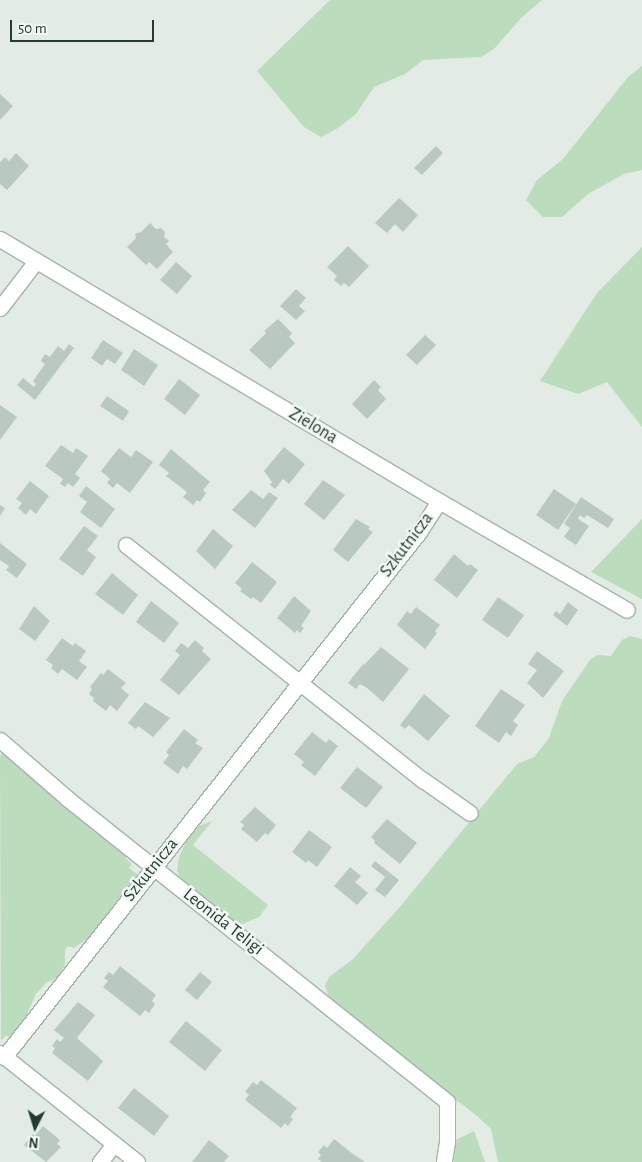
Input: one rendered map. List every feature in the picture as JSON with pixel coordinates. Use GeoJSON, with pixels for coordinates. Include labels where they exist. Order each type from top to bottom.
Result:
{"type":"FeatureCollection","features":[{"type":"Feature","properties":{"kind":"street","name":"Zielona"},"geometry":{"type":"LineString","coordinates":[[0,239],[439,501],[627,610]]}},
{"type":"Feature","properties":{"kind":"street"},"geometry":{"type":"LineString","coordinates":[[0,308],[36,261]]}},
{"type":"Feature","properties":{"kind":"street","name":"Szkutnicza"},"geometry":{"type":"LineString","coordinates":[[2,1055],[419,532],[439,501]]}},
{"type":"Feature","properties":{"kind":"street"},"geometry":{"type":"LineString","coordinates":[[126,546],[422,780],[470,813]]}},
{"type":"Feature","properties":{"kind":"street","name":"Leonida Teligi"},"geometry":{"type":"LineString","coordinates":[[0,740],[68,799],[447,1102],[447,1142],[444,1162]]}},
{"type":"Feature","properties":{"kind":"street"},"geometry":{"type":"LineString","coordinates":[[2,1055],[137,1162]]}},
{"type":"Feature","properties":{"kind":"street"},"geometry":{"type":"LineString","coordinates":[[100,1162],[114,1144]]}},
{"type":"Feature","properties":{"kind":"green space"},"geometry":{"type":"Polygon","coordinates":[[[330,0],[542,0],[521,18],[494,49],[481,57],[423,60],[405,74],[374,87],[356,114],[338,128],[321,137],[304,127],[257,71],[330,0]]]}},
{"type":"Feature","properties":{"kind":"green space"},"geometry":{"type":"Polygon","coordinates":[[[642,66],[642,170],[624,174],[588,194],[562,217],[543,217],[526,200],[537,180],[563,159],[628,77],[642,66]]]}},
{"type":"Feature","properties":{"kind":"green space"},"geometry":{"type":"Polygon","coordinates":[[[642,247],[642,427],[607,382],[578,394],[540,381],[597,293],[642,247]]]}},
{"type":"Feature","properties":{"kind":"green space"},"geometry":{"type":"Polygon","coordinates":[[[642,519],[642,599],[591,572],[642,519]]]}},
{"type":"Feature","properties":{"kind":"green space"},"geometry":{"type":"Polygon","coordinates":[[[630,636],[642,639],[642,1162],[498,1162],[491,1129],[330,1000],[325,986],[329,977],[352,960],[399,908],[517,764],[534,757],[549,738],[562,701],[590,660],[597,655],[611,656],[622,640],[630,636]]]}},
{"type":"Feature","properties":{"kind":"green space"},"geometry":{"type":"Polygon","coordinates":[[[3,752],[127,855],[125,858],[132,864],[129,868],[138,875],[91,936],[74,948],[68,946],[65,950],[65,965],[57,978],[46,983],[36,994],[25,1019],[10,1038],[6,1035],[1,1041],[0,756],[3,752]]]}},
{"type":"Feature","properties":{"kind":"green space"},"geometry":{"type":"Polygon","coordinates":[[[212,821],[193,845],[268,905],[259,917],[238,926],[194,892],[180,878],[177,870],[179,857],[196,827],[212,821]]]}},
{"type":"Feature","properties":{"kind":"green space"},"geometry":{"type":"Polygon","coordinates":[[[474,1131],[485,1162],[454,1162],[456,1140],[474,1131]]]}},
{"type":"Feature","properties":{"kind":"building"},"geometry":{"type":"Polygon","coordinates":[[[0,94],[13,106],[0,120],[0,94]]]}},
{"type":"Feature","properties":{"kind":"building"},"geometry":{"type":"Polygon","coordinates":[[[436,146],[443,153],[422,175],[414,168],[436,146]]]}},
{"type":"Feature","properties":{"kind":"building"},"geometry":{"type":"Polygon","coordinates":[[[16,153],[29,166],[7,190],[0,184],[0,162],[5,157],[9,161],[16,153]]]}},
{"type":"Feature","properties":{"kind":"building"},"geometry":{"type":"Polygon","coordinates":[[[399,198],[418,215],[403,232],[395,224],[387,233],[375,223],[399,198]]]}},
{"type":"Feature","properties":{"kind":"building"},"geometry":{"type":"Polygon","coordinates":[[[150,223],[156,229],[161,228],[165,232],[164,237],[169,241],[166,244],[173,252],[157,269],[149,262],[146,265],[127,247],[136,238],[135,234],[141,232],[150,223]]]}},
{"type":"Feature","properties":{"kind":"building"},"geometry":{"type":"Polygon","coordinates":[[[348,246],[369,266],[349,287],[344,283],[341,286],[334,280],[337,276],[327,267],[348,246]]]}},
{"type":"Feature","properties":{"kind":"building"},"geometry":{"type":"Polygon","coordinates":[[[176,262],[192,276],[177,294],[160,280],[176,262]]]}},
{"type":"Feature","properties":{"kind":"building"},"geometry":{"type":"Polygon","coordinates":[[[296,289],[306,298],[299,306],[305,311],[296,320],[280,306],[296,289]]]}},
{"type":"Feature","properties":{"kind":"building"},"geometry":{"type":"Polygon","coordinates":[[[278,319],[292,333],[289,337],[295,343],[270,369],[249,350],[266,333],[264,331],[278,319]]]}},
{"type":"Feature","properties":{"kind":"building"},"geometry":{"type":"Polygon","coordinates":[[[425,335],[436,345],[417,365],[406,355],[425,335]]]}},
{"type":"Feature","properties":{"kind":"building"},"geometry":{"type":"Polygon","coordinates":[[[103,340],[123,353],[115,364],[107,359],[102,366],[91,358],[103,340]]]}},
{"type":"Feature","properties":{"kind":"building"},"geometry":{"type":"Polygon","coordinates":[[[69,344],[74,348],[35,400],[17,385],[23,378],[34,387],[36,384],[33,381],[45,364],[41,361],[45,354],[50,357],[58,346],[64,351],[69,344]]]}},
{"type":"Feature","properties":{"kind":"building"},"geometry":{"type":"Polygon","coordinates":[[[134,349],[158,365],[144,386],[121,370],[134,349]]]}},
{"type":"Feature","properties":{"kind":"building"},"geometry":{"type":"Polygon","coordinates":[[[179,379],[200,395],[185,415],[164,399],[179,379]]]}},
{"type":"Feature","properties":{"kind":"building"},"geometry":{"type":"Polygon","coordinates":[[[374,380],[381,387],[378,390],[386,399],[367,419],[352,404],[374,380]]]}},
{"type":"Feature","properties":{"kind":"building"},"geometry":{"type":"Polygon","coordinates":[[[107,396],[129,411],[123,421],[100,406],[107,396]]]}},
{"type":"Feature","properties":{"kind":"building"},"geometry":{"type":"Polygon","coordinates":[[[0,405],[17,417],[0,440],[0,405]]]}},
{"type":"Feature","properties":{"kind":"building"},"geometry":{"type":"Polygon","coordinates":[[[61,445],[73,453],[76,448],[88,456],[75,474],[80,478],[73,487],[68,483],[65,487],[60,484],[63,479],[45,466],[61,445]]]}},
{"type":"Feature","properties":{"kind":"building"},"geometry":{"type":"Polygon","coordinates":[[[284,447],[305,464],[289,484],[283,479],[275,489],[270,485],[272,482],[264,471],[284,447]]]}},
{"type":"Feature","properties":{"kind":"building"},"geometry":{"type":"Polygon","coordinates":[[[119,448],[131,457],[136,450],[153,462],[130,493],[117,483],[113,488],[107,483],[110,479],[101,471],[119,448]]]}},
{"type":"Feature","properties":{"kind":"building"},"geometry":{"type":"Polygon","coordinates":[[[171,449],[210,482],[203,490],[206,493],[200,502],[197,500],[193,505],[183,497],[187,492],[166,476],[169,473],[159,465],[171,449]]]}},
{"type":"Feature","properties":{"kind":"building"},"geometry":{"type":"Polygon","coordinates":[[[323,480],[345,495],[324,520],[304,504],[323,480]]]}},
{"type":"Feature","properties":{"kind":"building"},"geometry":{"type":"Polygon","coordinates":[[[30,481],[49,496],[36,514],[30,509],[26,515],[18,508],[22,503],[16,499],[30,481]]]}},
{"type":"Feature","properties":{"kind":"building"},"geometry":{"type":"Polygon","coordinates":[[[86,486],[115,509],[101,528],[80,512],[87,502],[79,496],[86,486]]]}},
{"type":"Feature","properties":{"kind":"building"},"geometry":{"type":"Polygon","coordinates":[[[554,489],[576,504],[558,530],[536,515],[554,489]]]}},
{"type":"Feature","properties":{"kind":"building"},"geometry":{"type":"Polygon","coordinates":[[[251,490],[263,499],[269,492],[278,498],[255,528],[232,510],[251,490]]]}},
{"type":"Feature","properties":{"kind":"building"},"geometry":{"type":"Polygon","coordinates":[[[581,497],[614,519],[608,528],[587,515],[584,518],[580,515],[578,519],[589,526],[576,545],[564,537],[570,528],[564,524],[581,497]]]}},
{"type":"Feature","properties":{"kind":"building"},"geometry":{"type":"Polygon","coordinates":[[[0,505],[5,508],[0,516],[0,505]]]}},
{"type":"Feature","properties":{"kind":"building"},"geometry":{"type":"Polygon","coordinates":[[[356,519],[370,527],[368,529],[373,532],[348,562],[333,550],[356,519]]]}},
{"type":"Feature","properties":{"kind":"building"},"geometry":{"type":"Polygon","coordinates":[[[84,526],[98,536],[87,550],[96,557],[83,576],[59,559],[84,526]]]}},
{"type":"Feature","properties":{"kind":"building"},"geometry":{"type":"Polygon","coordinates":[[[213,529],[233,546],[215,569],[196,551],[213,529]]]}},
{"type":"Feature","properties":{"kind":"building"},"geometry":{"type":"Polygon","coordinates":[[[0,543],[27,564],[17,578],[6,570],[9,566],[0,560],[0,543]]]}},
{"type":"Feature","properties":{"kind":"building"},"geometry":{"type":"Polygon","coordinates":[[[454,554],[468,566],[470,564],[478,570],[457,598],[434,580],[454,554]]]}},
{"type":"Feature","properties":{"kind":"building"},"geometry":{"type":"Polygon","coordinates":[[[252,562],[277,582],[261,603],[240,591],[242,589],[235,583],[252,562]]]}},
{"type":"Feature","properties":{"kind":"building"},"geometry":{"type":"Polygon","coordinates":[[[112,573],[138,595],[123,615],[95,594],[112,573]]]}},
{"type":"Feature","properties":{"kind":"building"},"geometry":{"type":"Polygon","coordinates":[[[294,596],[311,611],[301,626],[304,628],[300,633],[297,630],[295,633],[277,618],[294,596]]]}},
{"type":"Feature","properties":{"kind":"building"},"geometry":{"type":"Polygon","coordinates":[[[498,597],[524,615],[508,638],[482,620],[498,597]]]}},
{"type":"Feature","properties":{"kind":"building"},"geometry":{"type":"Polygon","coordinates":[[[151,601],[179,623],[164,643],[136,622],[151,601]]]}},
{"type":"Feature","properties":{"kind":"building"},"geometry":{"type":"Polygon","coordinates":[[[568,602],[578,610],[567,626],[553,615],[556,611],[560,614],[568,602]]]}},
{"type":"Feature","properties":{"kind":"building"},"geometry":{"type":"Polygon","coordinates":[[[34,606],[50,621],[35,641],[19,629],[34,606]]]}},
{"type":"Feature","properties":{"kind":"building"},"geometry":{"type":"Polygon","coordinates":[[[416,607],[440,625],[435,631],[437,633],[425,649],[397,625],[407,611],[411,614],[416,607]]]}},
{"type":"Feature","properties":{"kind":"building"},"geometry":{"type":"Polygon","coordinates":[[[62,638],[73,646],[75,643],[86,651],[79,661],[87,667],[77,680],[62,669],[58,674],[51,668],[53,665],[46,660],[62,638]]]}},
{"type":"Feature","properties":{"kind":"building"},"geometry":{"type":"Polygon","coordinates":[[[195,640],[204,648],[202,651],[211,659],[179,695],[160,680],[180,655],[175,651],[181,643],[188,648],[195,640]]]}},
{"type":"Feature","properties":{"kind":"building"},"geometry":{"type":"Polygon","coordinates":[[[381,647],[409,669],[383,702],[360,684],[356,689],[348,683],[363,664],[381,647]]]}},
{"type":"Feature","properties":{"kind":"building"},"geometry":{"type":"Polygon","coordinates":[[[537,651],[564,671],[543,698],[527,683],[537,670],[528,664],[537,651]]]}},
{"type":"Feature","properties":{"kind":"building"},"geometry":{"type":"Polygon","coordinates":[[[108,669],[126,683],[121,688],[129,695],[117,711],[110,705],[106,711],[93,701],[94,698],[89,694],[92,689],[90,687],[101,673],[103,675],[108,669]]]}},
{"type":"Feature","properties":{"kind":"building"},"geometry":{"type":"Polygon","coordinates":[[[501,689],[525,705],[513,721],[518,725],[511,736],[506,732],[499,743],[475,726],[501,689]]]}},
{"type":"Feature","properties":{"kind":"building"},"geometry":{"type":"Polygon","coordinates":[[[424,694],[450,716],[428,741],[409,725],[405,729],[400,725],[424,694]]]}},
{"type":"Feature","properties":{"kind":"building"},"geometry":{"type":"Polygon","coordinates":[[[145,702],[170,718],[153,737],[138,726],[136,729],[128,723],[145,702]]]}},
{"type":"Feature","properties":{"kind":"building"},"geometry":{"type":"Polygon","coordinates":[[[184,729],[198,740],[195,743],[203,748],[187,769],[183,766],[178,774],[163,763],[169,755],[166,752],[184,729]]]}},
{"type":"Feature","properties":{"kind":"building"},"geometry":{"type":"Polygon","coordinates":[[[312,732],[326,743],[329,739],[338,746],[315,776],[301,765],[304,762],[294,754],[312,732]]]}},
{"type":"Feature","properties":{"kind":"building"},"geometry":{"type":"Polygon","coordinates":[[[357,767],[383,787],[366,808],[340,788],[357,767]]]}},
{"type":"Feature","properties":{"kind":"building"},"geometry":{"type":"Polygon","coordinates":[[[255,807],[276,825],[268,835],[265,833],[257,842],[241,829],[244,825],[240,822],[255,807]]]}},
{"type":"Feature","properties":{"kind":"building"},"geometry":{"type":"Polygon","coordinates":[[[387,819],[417,843],[400,864],[374,843],[375,841],[371,837],[387,819]]]}},
{"type":"Feature","properties":{"kind":"building"},"geometry":{"type":"Polygon","coordinates":[[[309,830],[332,847],[317,867],[308,860],[306,863],[292,852],[309,830]]]}},
{"type":"Feature","properties":{"kind":"building"},"geometry":{"type":"Polygon","coordinates":[[[375,861],[399,880],[385,897],[375,890],[385,877],[371,866],[375,861]]]}},
{"type":"Feature","properties":{"kind":"building"},"geometry":{"type":"Polygon","coordinates":[[[350,867],[361,876],[355,882],[368,893],[357,905],[334,886],[350,867]]]}},
{"type":"Feature","properties":{"kind":"building"},"geometry":{"type":"Polygon","coordinates":[[[120,966],[156,995],[152,1001],[155,1004],[149,1013],[145,1010],[140,1016],[103,987],[108,981],[104,978],[109,972],[113,975],[120,966]]]}},
{"type":"Feature","properties":{"kind":"building"},"geometry":{"type":"Polygon","coordinates":[[[200,972],[212,982],[197,1000],[185,990],[200,972]]]}},
{"type":"Feature","properties":{"kind":"building"},"geometry":{"type":"Polygon","coordinates":[[[78,1002],[95,1015],[77,1038],[103,1061],[88,1081],[52,1053],[55,1048],[52,1046],[57,1039],[60,1042],[64,1038],[54,1030],[78,1002]]]}},
{"type":"Feature","properties":{"kind":"building"},"geometry":{"type":"Polygon","coordinates":[[[186,1021],[222,1050],[205,1071],[169,1042],[186,1021]]]}},
{"type":"Feature","properties":{"kind":"building"},"geometry":{"type":"Polygon","coordinates":[[[261,1080],[297,1108],[290,1117],[293,1119],[288,1126],[285,1123],[281,1128],[245,1100],[249,1095],[245,1092],[253,1082],[257,1085],[261,1080]]]}},
{"type":"Feature","properties":{"kind":"building"},"geometry":{"type":"Polygon","coordinates":[[[134,1088],[169,1116],[154,1136],[118,1108],[134,1088]]]}},
{"type":"Feature","properties":{"kind":"building"},"geometry":{"type":"Polygon","coordinates":[[[43,1126],[60,1140],[57,1144],[61,1147],[46,1162],[24,1145],[43,1126]]]}},
{"type":"Feature","properties":{"kind":"building"},"geometry":{"type":"Polygon","coordinates":[[[334,1139],[365,1162],[322,1162],[318,1159],[321,1155],[318,1152],[324,1145],[327,1148],[334,1139]]]}},
{"type":"Feature","properties":{"kind":"building"},"geometry":{"type":"Polygon","coordinates":[[[209,1140],[229,1156],[224,1162],[192,1162],[209,1140]]]}}]}
